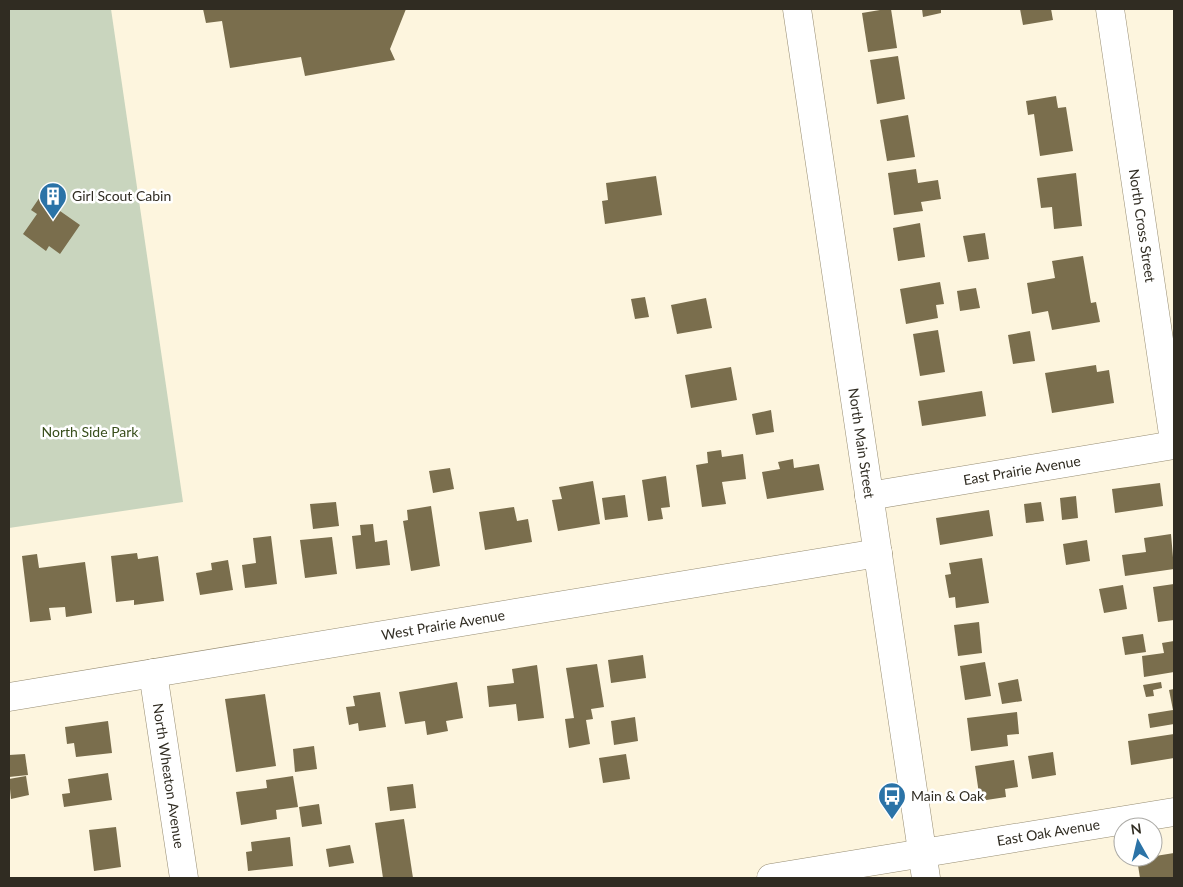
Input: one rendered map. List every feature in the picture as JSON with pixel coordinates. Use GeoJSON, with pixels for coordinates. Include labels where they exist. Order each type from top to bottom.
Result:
{"type":"FeatureCollection","features":[{"type":"Feature","properties":{"kind":"street","name":"North Main Street"},"geometry":{"type":"LineString","coordinates":[[797,9],[924,866]]}},
{"type":"Feature","properties":{"kind":"street","name":"North Cross Street"},"geometry":{"type":"LineString","coordinates":[[1110,9],[1174,443]]}},
{"type":"Feature","properties":{"kind":"street","name":"East Prairie Avenue"},"geometry":{"type":"LineString","coordinates":[[869,496],[1174,443]]}},
{"type":"Feature","properties":{"kind":"street","name":"West Prairie Avenue"},"geometry":{"type":"LineString","coordinates":[[9,697],[878,553]]}},
{"type":"Feature","properties":{"kind":"street","name":"North Wheaton Avenue"},"geometry":{"type":"LineString","coordinates":[[153,673],[184,878]]}},
{"type":"Feature","properties":{"kind":"street","name":"East Oak Avenue"},"geometry":{"type":"LineString","coordinates":[[771,878],[924,866],[1174,812]]}},
{"type":"Feature","properties":{"kind":"green space","name":"North Side Park"},"geometry":{"type":"Polygon","coordinates":[[[9,9],[111,9],[183,502],[9,528],[9,9]]]}},
{"type":"Feature","properties":{"kind":"building"},"geometry":{"type":"Polygon","coordinates":[[[203,9],[406,9],[390,49],[395,60],[305,76],[301,57],[230,68],[222,21],[206,23],[203,9]]]}},
{"type":"Feature","properties":{"kind":"building"},"geometry":{"type":"Polygon","coordinates":[[[891,9],[897,48],[868,52],[862,13],[891,9]]]}},
{"type":"Feature","properties":{"kind":"building"},"geometry":{"type":"Polygon","coordinates":[[[922,9],[941,9],[941,13],[923,17],[922,9]]]}},
{"type":"Feature","properties":{"kind":"building"},"geometry":{"type":"Polygon","coordinates":[[[1020,9],[1051,9],[1053,20],[1023,25],[1020,9]]]}},
{"type":"Feature","properties":{"kind":"building"},"geometry":{"type":"Polygon","coordinates":[[[898,56],[905,99],[877,104],[870,60],[898,56]]]}},
{"type":"Feature","properties":{"kind":"building"},"geometry":{"type":"Polygon","coordinates":[[[1056,96],[1058,108],[1066,107],[1073,151],[1040,156],[1034,114],[1028,115],[1026,101],[1056,96]]]}},
{"type":"Feature","properties":{"kind":"building"},"geometry":{"type":"Polygon","coordinates":[[[908,115],[915,157],[887,161],[880,120],[908,115]]]}},
{"type":"Feature","properties":{"kind":"building"},"geometry":{"type":"Polygon","coordinates":[[[916,169],[918,183],[938,180],[941,199],[921,202],[923,211],[894,215],[888,173],[916,169]]]}},
{"type":"Feature","properties":{"kind":"building"},"geometry":{"type":"Polygon","coordinates":[[[1076,173],[1082,226],[1054,229],[1052,207],[1041,208],[1037,178],[1076,173]]]}},
{"type":"Feature","properties":{"kind":"building"},"geometry":{"type":"Polygon","coordinates":[[[656,176],[662,215],[605,224],[602,201],[608,200],[606,183],[656,176]]]}},
{"type":"Feature","properties":{"kind":"building","name":"Girl Scout Cabin"},"geometry":{"type":"Polygon","coordinates":[[[40,197],[80,225],[60,254],[49,246],[46,251],[23,234],[37,214],[31,210],[40,197]]]}},
{"type":"Feature","properties":{"kind":"building"},"geometry":{"type":"Polygon","coordinates":[[[920,223],[925,257],[898,261],[893,228],[920,223]]]}},
{"type":"Feature","properties":{"kind":"building"},"geometry":{"type":"Polygon","coordinates":[[[985,233],[989,259],[968,262],[963,236],[985,233]]]}},
{"type":"Feature","properties":{"kind":"building"},"geometry":{"type":"Polygon","coordinates":[[[1083,256],[1091,303],[1096,302],[1100,322],[1052,330],[1048,311],[1032,314],[1027,283],[1055,278],[1052,261],[1083,256]]]}},
{"type":"Feature","properties":{"kind":"building"},"geometry":{"type":"Polygon","coordinates":[[[940,282],[944,304],[936,305],[938,318],[906,324],[900,289],[940,282]]]}},
{"type":"Feature","properties":{"kind":"building"},"geometry":{"type":"Polygon","coordinates":[[[976,288],[980,308],[960,311],[957,291],[976,288]]]}},
{"type":"Feature","properties":{"kind":"building"},"geometry":{"type":"Polygon","coordinates":[[[645,297],[649,317],[635,319],[631,299],[645,297]]]}},
{"type":"Feature","properties":{"kind":"building"},"geometry":{"type":"Polygon","coordinates":[[[706,298],[712,328],[677,334],[671,305],[706,298]]]}},
{"type":"Feature","properties":{"kind":"building"},"geometry":{"type":"Polygon","coordinates":[[[938,330],[945,372],[920,376],[913,334],[938,330]]]}},
{"type":"Feature","properties":{"kind":"building"},"geometry":{"type":"Polygon","coordinates":[[[1030,331],[1035,361],[1013,364],[1008,335],[1030,331]]]}},
{"type":"Feature","properties":{"kind":"building"},"geometry":{"type":"Polygon","coordinates":[[[1096,365],[1097,372],[1109,370],[1114,403],[1052,413],[1045,373],[1096,365]]]}},
{"type":"Feature","properties":{"kind":"building"},"geometry":{"type":"Polygon","coordinates":[[[731,367],[737,400],[691,408],[685,375],[731,367]]]}},
{"type":"Feature","properties":{"kind":"building"},"geometry":{"type":"Polygon","coordinates":[[[982,391],[986,416],[922,426],[918,401],[982,391]]]}},
{"type":"Feature","properties":{"kind":"building"},"geometry":{"type":"Polygon","coordinates":[[[771,410],[774,432],[756,435],[752,414],[771,410]]]}},
{"type":"Feature","properties":{"kind":"building"},"geometry":{"type":"Polygon","coordinates":[[[721,450],[722,457],[743,454],[746,479],[722,482],[726,504],[702,507],[696,465],[708,463],[707,452],[721,450]]]}},
{"type":"Feature","properties":{"kind":"building"},"geometry":{"type":"Polygon","coordinates":[[[793,459],[794,468],[819,464],[824,490],[767,499],[762,472],[780,469],[778,462],[793,459]]]}},
{"type":"Feature","properties":{"kind":"building"},"geometry":{"type":"Polygon","coordinates":[[[450,468],[454,489],[433,493],[429,471],[450,468]]]}},
{"type":"Feature","properties":{"kind":"building"},"geometry":{"type":"Polygon","coordinates":[[[666,476],[670,507],[661,508],[663,519],[648,521],[642,480],[666,476]]]}},
{"type":"Feature","properties":{"kind":"building"},"geometry":{"type":"Polygon","coordinates":[[[593,481],[600,524],[558,531],[552,500],[562,499],[559,487],[593,481]]]}},
{"type":"Feature","properties":{"kind":"building"},"geometry":{"type":"Polygon","coordinates":[[[1160,483],[1163,506],[1115,513],[1112,489],[1160,483]]]}},
{"type":"Feature","properties":{"kind":"building"},"geometry":{"type":"Polygon","coordinates":[[[625,495],[628,517],[605,520],[602,498],[625,495]]]}},
{"type":"Feature","properties":{"kind":"building"},"geometry":{"type":"Polygon","coordinates":[[[1076,496],[1078,518],[1062,520],[1060,498],[1076,496]]]}},
{"type":"Feature","properties":{"kind":"building"},"geometry":{"type":"Polygon","coordinates":[[[336,502],[339,526],[313,529],[310,504],[336,502]]]}},
{"type":"Feature","properties":{"kind":"building"},"geometry":{"type":"Polygon","coordinates":[[[1041,502],[1044,521],[1026,523],[1024,504],[1041,502]]]}},
{"type":"Feature","properties":{"kind":"building"},"geometry":{"type":"Polygon","coordinates":[[[431,506],[440,566],[411,571],[403,521],[408,520],[407,510],[431,506]]]}},
{"type":"Feature","properties":{"kind":"building"},"geometry":{"type":"Polygon","coordinates":[[[514,507],[517,521],[528,519],[532,542],[485,550],[479,512],[514,507]]]}},
{"type":"Feature","properties":{"kind":"building"},"geometry":{"type":"Polygon","coordinates":[[[989,510],[993,536],[940,545],[936,518],[989,510]]]}},
{"type":"Feature","properties":{"kind":"building"},"geometry":{"type":"Polygon","coordinates":[[[373,524],[375,542],[387,540],[390,565],[356,569],[352,536],[361,535],[360,525],[373,524]]]}},
{"type":"Feature","properties":{"kind":"building"},"geometry":{"type":"Polygon","coordinates":[[[1171,534],[1174,569],[1125,576],[1122,555],[1146,552],[1144,538],[1171,534]]]}},
{"type":"Feature","properties":{"kind":"building"},"geometry":{"type":"Polygon","coordinates":[[[271,536],[277,584],[245,588],[242,565],[256,563],[253,538],[271,536]]]}},
{"type":"Feature","properties":{"kind":"building"},"geometry":{"type":"Polygon","coordinates":[[[332,537],[337,574],[305,578],[300,540],[332,537]]]}},
{"type":"Feature","properties":{"kind":"building"},"geometry":{"type":"Polygon","coordinates":[[[1087,540],[1090,561],[1066,565],[1063,544],[1087,540]]]}},
{"type":"Feature","properties":{"kind":"building"},"geometry":{"type":"Polygon","coordinates":[[[137,553],[138,559],[158,556],[164,601],[134,605],[134,600],[116,602],[111,556],[137,553]]]}},
{"type":"Feature","properties":{"kind":"building"},"geometry":{"type":"Polygon","coordinates":[[[37,554],[39,568],[85,562],[92,613],[66,617],[65,607],[49,608],[51,620],[30,622],[22,556],[37,554]]]}},
{"type":"Feature","properties":{"kind":"building"},"geometry":{"type":"Polygon","coordinates":[[[982,558],[989,603],[956,608],[955,597],[949,598],[945,575],[951,574],[949,563],[982,558]]]}},
{"type":"Feature","properties":{"kind":"building"},"geometry":{"type":"Polygon","coordinates":[[[228,560],[233,590],[200,595],[196,573],[212,570],[211,563],[228,560]]]}},
{"type":"Feature","properties":{"kind":"building"},"geometry":{"type":"Polygon","coordinates":[[[1174,584],[1174,620],[1158,622],[1153,587],[1174,584]]]}},
{"type":"Feature","properties":{"kind":"building"},"geometry":{"type":"Polygon","coordinates":[[[1123,585],[1127,609],[1104,613],[1099,589],[1123,585]]]}},
{"type":"Feature","properties":{"kind":"building"},"geometry":{"type":"Polygon","coordinates":[[[979,622],[982,653],[958,656],[954,625],[979,622]]]}},
{"type":"Feature","properties":{"kind":"building"},"geometry":{"type":"Polygon","coordinates":[[[1143,634],[1146,652],[1125,655],[1122,637],[1143,634]]]}},
{"type":"Feature","properties":{"kind":"building"},"geometry":{"type":"Polygon","coordinates":[[[1174,641],[1174,672],[1144,677],[1142,656],[1164,653],[1162,643],[1174,641]]]}},
{"type":"Feature","properties":{"kind":"building"},"geometry":{"type":"Polygon","coordinates":[[[643,655],[646,678],[611,683],[608,660],[643,655]]]}},
{"type":"Feature","properties":{"kind":"building"},"geometry":{"type":"Polygon","coordinates":[[[985,662],[991,696],[965,700],[960,666],[985,662]]]}},
{"type":"Feature","properties":{"kind":"building"},"geometry":{"type":"Polygon","coordinates":[[[597,664],[604,707],[591,709],[593,719],[586,720],[590,744],[569,748],[565,719],[574,718],[566,668],[597,664]]]}},
{"type":"Feature","properties":{"kind":"building"},"geometry":{"type":"Polygon","coordinates":[[[537,665],[544,718],[518,721],[516,704],[489,707],[487,686],[514,683],[512,669],[537,665]]]}},
{"type":"Feature","properties":{"kind":"building"},"geometry":{"type":"Polygon","coordinates":[[[1018,679],[1022,701],[1002,704],[998,683],[1018,679]]]}},
{"type":"Feature","properties":{"kind":"building"},"geometry":{"type":"Polygon","coordinates":[[[457,682],[463,718],[446,721],[448,731],[427,735],[425,721],[405,724],[399,692],[457,682]]]}},
{"type":"Feature","properties":{"kind":"building"},"geometry":{"type":"Polygon","coordinates":[[[1161,682],[1162,688],[1153,690],[1154,696],[1146,697],[1143,685],[1161,682]]]}},
{"type":"Feature","properties":{"kind":"building"},"geometry":{"type":"Polygon","coordinates":[[[1174,689],[1174,724],[1150,728],[1148,714],[1173,710],[1169,690],[1174,689]]]}},
{"type":"Feature","properties":{"kind":"building"},"geometry":{"type":"Polygon","coordinates":[[[380,692],[386,727],[359,731],[358,723],[349,725],[346,707],[355,706],[353,696],[380,692]]]}},
{"type":"Feature","properties":{"kind":"building"},"geometry":{"type":"Polygon","coordinates":[[[265,694],[276,766],[236,772],[225,699],[265,694]]]}},
{"type":"Feature","properties":{"kind":"building"},"geometry":{"type":"Polygon","coordinates":[[[1017,712],[1019,734],[1007,735],[1008,746],[971,751],[967,718],[1017,712]]]}},
{"type":"Feature","properties":{"kind":"building"},"geometry":{"type":"Polygon","coordinates":[[[635,717],[638,741],[614,745],[611,721],[635,717]]]}},
{"type":"Feature","properties":{"kind":"building"},"geometry":{"type":"Polygon","coordinates":[[[108,721],[112,753],[76,757],[74,743],[67,744],[65,727],[108,721]]]}},
{"type":"Feature","properties":{"kind":"building"},"geometry":{"type":"Polygon","coordinates":[[[1174,734],[1174,758],[1131,765],[1128,741],[1174,734]]]}},
{"type":"Feature","properties":{"kind":"building"},"geometry":{"type":"Polygon","coordinates":[[[314,746],[317,769],[295,772],[293,749],[314,746]]]}},
{"type":"Feature","properties":{"kind":"building"},"geometry":{"type":"Polygon","coordinates":[[[1053,752],[1056,775],[1032,779],[1028,756],[1053,752]]]}},
{"type":"Feature","properties":{"kind":"building"},"geometry":{"type":"Polygon","coordinates":[[[25,754],[28,775],[9,777],[9,755],[25,754]]]}},
{"type":"Feature","properties":{"kind":"building"},"geometry":{"type":"Polygon","coordinates":[[[626,754],[630,779],[603,783],[599,758],[626,754]]]}},
{"type":"Feature","properties":{"kind":"building"},"geometry":{"type":"Polygon","coordinates":[[[1014,760],[1018,787],[1005,789],[1006,797],[980,801],[975,766],[1014,760]]]}},
{"type":"Feature","properties":{"kind":"building"},"geometry":{"type":"Polygon","coordinates":[[[108,773],[112,800],[64,807],[62,794],[70,793],[68,779],[108,773]]]}},
{"type":"Feature","properties":{"kind":"building"},"geometry":{"type":"Polygon","coordinates":[[[26,776],[29,795],[11,799],[9,779],[26,776]]]}},
{"type":"Feature","properties":{"kind":"building"},"geometry":{"type":"Polygon","coordinates":[[[293,776],[298,807],[276,810],[277,819],[241,825],[236,792],[267,788],[266,780],[293,776]]]}},
{"type":"Feature","properties":{"kind":"building"},"geometry":{"type":"Polygon","coordinates":[[[413,784],[416,808],[390,811],[387,787],[413,784]]]}},
{"type":"Feature","properties":{"kind":"building"},"geometry":{"type":"Polygon","coordinates":[[[319,804],[322,824],[302,827],[299,807],[319,804]]]}},
{"type":"Feature","properties":{"kind":"building"},"geometry":{"type":"Polygon","coordinates":[[[404,819],[413,878],[383,878],[375,823],[404,819]]]}},
{"type":"Feature","properties":{"kind":"building"},"geometry":{"type":"Polygon","coordinates":[[[116,827],[121,867],[94,871],[89,830],[116,827]]]}},
{"type":"Feature","properties":{"kind":"building"},"geometry":{"type":"Polygon","coordinates":[[[290,837],[293,866],[248,871],[246,852],[252,851],[251,842],[290,837]]]}},
{"type":"Feature","properties":{"kind":"building"},"geometry":{"type":"Polygon","coordinates":[[[350,845],[354,863],[329,867],[326,849],[350,845]]]}},
{"type":"Feature","properties":{"kind":"building"},"geometry":{"type":"Polygon","coordinates":[[[1174,853],[1174,878],[1140,878],[1138,867],[1163,867],[1163,855],[1174,853]]]}},
{"type":"Feature","properties":{"kind":"place","name":"Girl Scout Cabin"},"geometry":{"type":"Point","coordinates":[53,220]}},
{"type":"Feature","properties":{"kind":"place","name":"Main & Oak"},"geometry":{"type":"Point","coordinates":[892,820]}}]}
